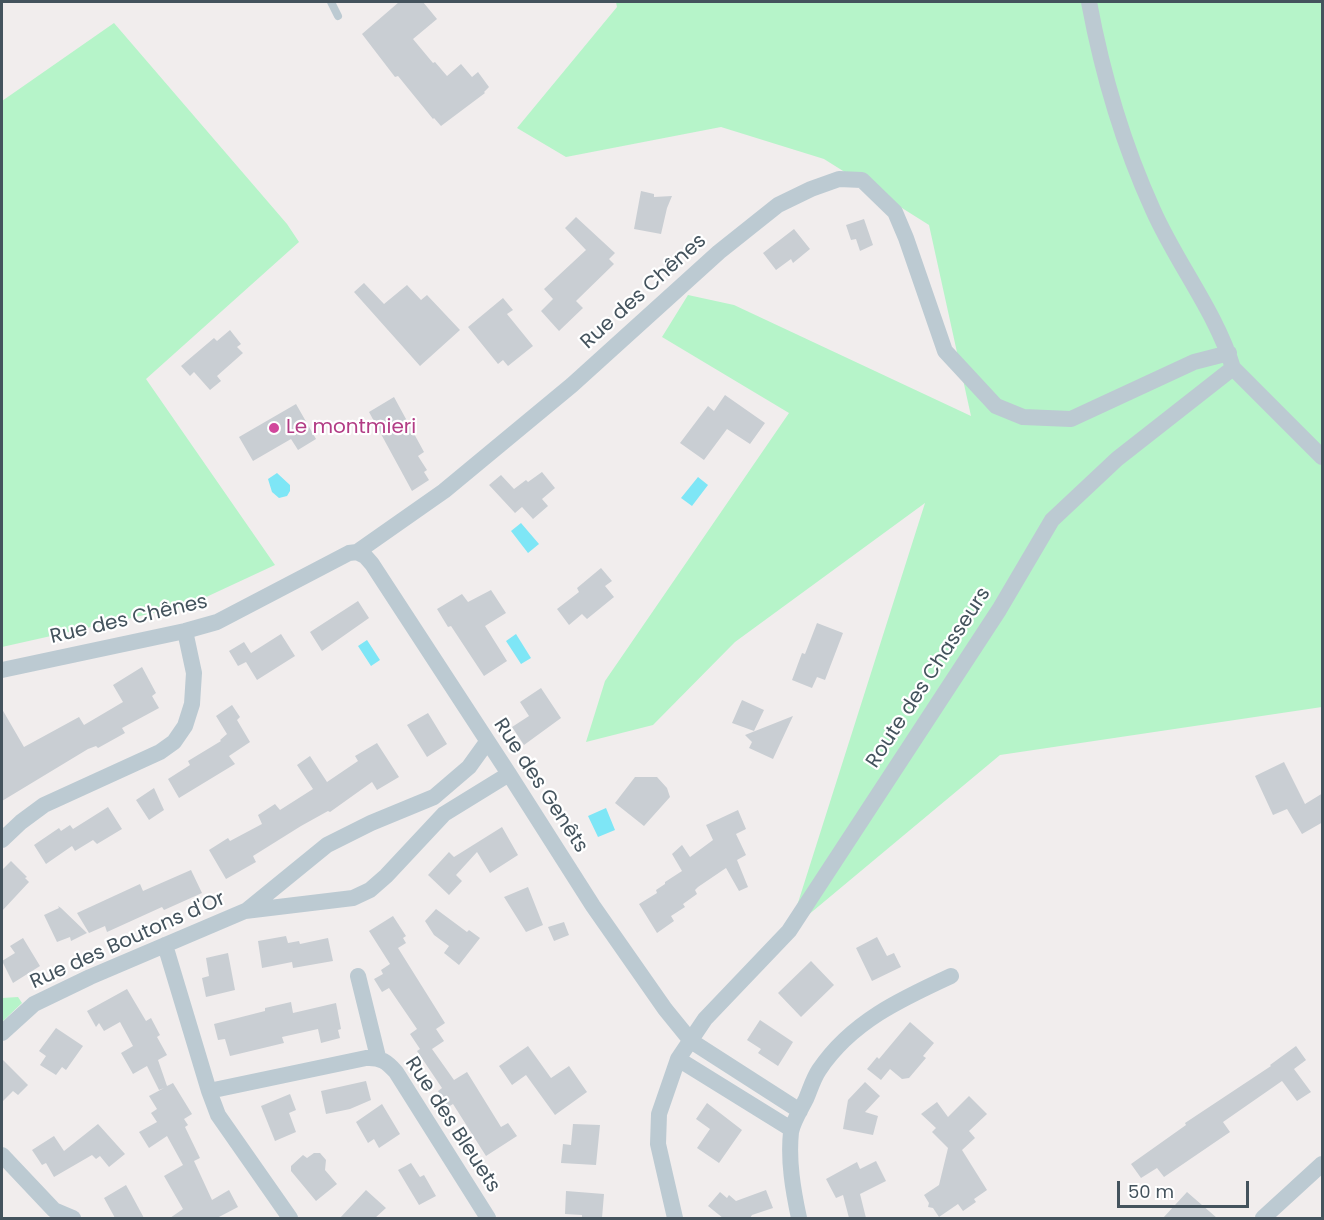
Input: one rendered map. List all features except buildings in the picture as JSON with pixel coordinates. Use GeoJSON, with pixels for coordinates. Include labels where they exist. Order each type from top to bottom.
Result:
{"type":"FeatureCollection","features":[{"type":"Feature","properties":{"kind":"street"},"geometry":{"type":"LineString","coordinates":[[1089,2],[1098,50],[1123,133],[1153,211],[1231,361],[1323,457]]}},
{"type":"Feature","properties":{"kind":"street","name":"Rue des Chênes"},"geometry":{"type":"LineString","coordinates":[[2,670],[185,631],[217,622],[349,553],[357,552],[453,483],[572,385],[719,252],[777,205],[839,179],[862,180],[895,212],[945,351],[996,406],[1023,417],[1071,419],[1194,362],[1231,361]]}},
{"type":"Feature","properties":{"kind":"street","name":"Route des Chasseurs"},"geometry":{"type":"LineString","coordinates":[[675,1218],[658,1144],[659,1114],[678,1059],[705,1019],[789,931],[999,610],[1052,520],[1117,459],[1231,361]]}},
{"type":"Feature","properties":{"kind":"street","name":"Rue des Genêts"},"geometry":{"type":"LineString","coordinates":[[357,552],[365,556],[372,564],[592,906],[666,1010],[691,1041]]}},
{"type":"Feature","properties":{"kind":"street"},"geometry":{"type":"LineString","coordinates":[[2,840],[44,805],[159,752],[174,742],[185,726],[192,704],[194,673],[185,631]]}},
{"type":"Feature","properties":{"kind":"street","name":"Rue des Boutons d'Or"},"geometry":{"type":"LineString","coordinates":[[2,1033],[34,1004],[90,976],[245,911],[327,845],[371,823],[435,797],[470,767],[487,742]]}},
{"type":"Feature","properties":{"kind":"street","name":"Rue des Boutons d'Or"},"geometry":{"type":"LineString","coordinates":[[245,911],[352,898],[370,890],[444,814],[509,774]]}},
{"type":"Feature","properties":{"kind":"street"},"geometry":{"type":"LineString","coordinates":[[435,797],[444,814]]}},
{"type":"Feature","properties":{"kind":"street"},"geometry":{"type":"LineString","coordinates":[[165,945],[218,1115],[290,1218]]}},
{"type":"Feature","properties":{"kind":"street","name":"Rue des Bleuets"},"geometry":{"type":"LineString","coordinates":[[358,976],[378,1057]]}},
{"type":"Feature","properties":{"kind":"street"},"geometry":{"type":"LineString","coordinates":[[799,1218],[792,1185],[791,1129],[818,1071],[839,1045],[864,1022],[900,1000],[951,976]]}},
{"type":"Feature","properties":{"kind":"street"},"geometry":{"type":"LineString","coordinates":[[691,1041],[800,1111]]}},
{"type":"Feature","properties":{"kind":"street","name":"Rue des Bleuets"},"geometry":{"type":"LineString","coordinates":[[209,1091],[378,1057],[396,1072],[488,1218]]}},
{"type":"Feature","properties":{"kind":"street"},"geometry":{"type":"LineString","coordinates":[[678,1059],[791,1129]]}},
{"type":"Feature","properties":{"kind":"street"},"geometry":{"type":"LineString","coordinates":[[2,1155],[46,1214],[73,1218]]}},
{"type":"Feature","properties":{"kind":"street"},"geometry":{"type":"LineString","coordinates":[[1263,1218],[1323,1164]]}},
{"type":"Feature","properties":{"kind":"lane"},"geometry":{"type":"LineString","coordinates":[[331,2],[338,16]]}},
{"type":"Feature","properties":{"kind":"green space"},"geometry":{"type":"Polygon","coordinates":[[[616,2],[1322,2],[1322,707],[1000,755],[789,931],[925,503],[735,642],[653,725],[586,742],[605,681],[789,413],[662,337],[688,295],[734,305],[971,416],[929,225],[824,159],[721,127],[566,157],[517,128],[617,7],[616,2]]]}},
{"type":"Feature","properties":{"kind":"green space"},"geometry":{"type":"Polygon","coordinates":[[[114,23],[287,224],[299,242],[146,379],[275,565],[189,605],[2,647],[2,101],[114,23]]]}},
{"type":"Feature","properties":{"kind":"green space"},"geometry":{"type":"Polygon","coordinates":[[[18,997],[22,1003],[2,1022],[2,998],[18,997]]]}},
{"type":"Feature","properties":{"kind":"water"},"geometry":{"type":"Polygon","coordinates":[[[277,473],[290,485],[287,496],[279,498],[272,492],[268,479],[277,473]]]}},
{"type":"Feature","properties":{"kind":"water"},"geometry":{"type":"Polygon","coordinates":[[[698,477],[708,485],[692,506],[681,498],[698,477]]]}},
{"type":"Feature","properties":{"kind":"water"},"geometry":{"type":"Polygon","coordinates":[[[521,523],[539,544],[528,553],[511,531],[521,523]]]}},
{"type":"Feature","properties":{"kind":"water"},"geometry":{"type":"Polygon","coordinates":[[[516,634],[531,658],[521,664],[506,641],[516,634]]]}},
{"type":"Feature","properties":{"kind":"water"},"geometry":{"type":"Polygon","coordinates":[[[367,640],[380,660],[371,666],[358,646],[367,640]]]}},
{"type":"Feature","properties":{"kind":"water"},"geometry":{"type":"Polygon","coordinates":[[[606,808],[615,830],[598,837],[588,816],[606,808]]]}},
{"type":"Feature","properties":{"kind":"place","name":"Le montmieri"},"geometry":{"type":"Point","coordinates":[274,428]}}]}
